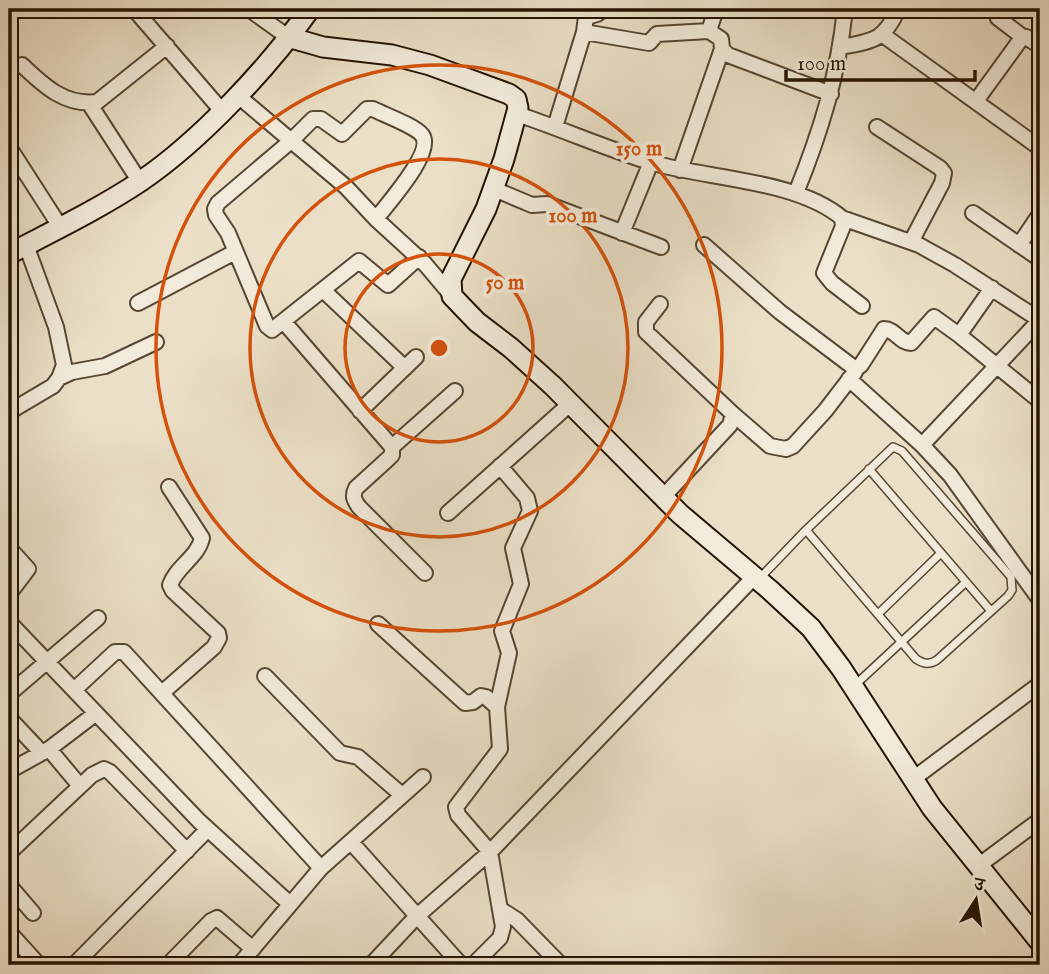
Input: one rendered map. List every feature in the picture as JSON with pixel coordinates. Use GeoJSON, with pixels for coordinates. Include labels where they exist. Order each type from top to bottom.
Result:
{"type":"FeatureCollection","features":[{"type":"Feature","properties":{"kind":"street"},"geometry":{"type":"LineString","coordinates":[[134,9],[222,111]]}},
{"type":"Feature","properties":{"kind":"street"},"geometry":{"type":"LineString","coordinates":[[249,9],[288,37],[323,47],[392,55],[430,65],[516,99],[517,114],[494,188],[451,279],[452,296]]}},
{"type":"Feature","properties":{"kind":"street"},"geometry":{"type":"LineString","coordinates":[[9,412],[53,386],[64,365],[62,349],[18,249],[61,229],[140,182],[171,158],[237,95],[310,9]]}},
{"type":"Feature","properties":{"kind":"street"},"geometry":{"type":"LineString","coordinates":[[555,127],[587,13],[597,14],[603,9]]}},
{"type":"Feature","properties":{"kind":"street"},"geometry":{"type":"LineString","coordinates":[[709,31],[716,9]]}},
{"type":"Feature","properties":{"kind":"street"},"geometry":{"type":"LineString","coordinates":[[796,193],[814,149],[831,94],[845,9]]}},
{"type":"Feature","properties":{"kind":"street"},"geometry":{"type":"LineString","coordinates":[[840,47],[866,42],[883,35],[898,9]]}},
{"type":"Feature","properties":{"kind":"street"},"geometry":{"type":"LineString","coordinates":[[1001,9],[998,18],[1040,46]]}},
{"type":"Feature","properties":{"kind":"street"},"geometry":{"type":"LineString","coordinates":[[583,32],[646,43],[657,34],[709,31],[721,39],[722,49],[680,170]]}},
{"type":"Feature","properties":{"kind":"street"},"geometry":{"type":"LineString","coordinates":[[883,35],[1040,148]]}},
{"type":"Feature","properties":{"kind":"street"},"geometry":{"type":"LineString","coordinates":[[976,101],[1023,37]]}},
{"type":"Feature","properties":{"kind":"street"},"geometry":{"type":"LineString","coordinates":[[22,65],[55,94],[67,99],[97,102],[167,46]]}},
{"type":"Feature","properties":{"kind":"street"},"geometry":{"type":"LineString","coordinates":[[722,49],[728,55],[831,94]]}},
{"type":"Feature","properties":{"kind":"street"},"geometry":{"type":"LineString","coordinates":[[237,95],[346,187],[418,257],[452,296],[571,403],[663,498],[811,628],[853,686],[913,779],[978,866],[1040,942]]}},
{"type":"Feature","properties":{"kind":"street"},"geometry":{"type":"LineString","coordinates":[[89,103],[140,182]]}},
{"type":"Feature","properties":{"kind":"street"},"geometry":{"type":"LineString","coordinates":[[376,219],[425,150],[422,136],[373,109],[367,109],[342,134],[316,117],[292,141],[218,203],[215,209],[269,329],[275,329],[359,261],[385,284],[391,284],[418,257]]}},
{"type":"Feature","properties":{"kind":"street"},"geometry":{"type":"LineString","coordinates":[[517,114],[651,162],[796,193],[842,218],[911,242],[955,265],[1040,320],[922,445]]}},
{"type":"Feature","properties":{"kind":"street"},"geometry":{"type":"LineString","coordinates":[[877,127],[944,173],[942,183],[911,242]]}},
{"type":"Feature","properties":{"kind":"street"},"geometry":{"type":"LineString","coordinates":[[9,147],[61,229]]}},
{"type":"Feature","properties":{"kind":"street"},"geometry":{"type":"LineString","coordinates":[[622,233],[651,162]]}},
{"type":"Feature","properties":{"kind":"street"},"geometry":{"type":"LineString","coordinates":[[494,188],[533,205],[547,204],[661,247]]}},
{"type":"Feature","properties":{"kind":"street"},"geometry":{"type":"LineString","coordinates":[[973,213],[1040,259]]}},
{"type":"Feature","properties":{"kind":"street"},"geometry":{"type":"LineString","coordinates":[[1019,244],[1040,215]]}},
{"type":"Feature","properties":{"kind":"street"},"geometry":{"type":"LineString","coordinates":[[842,218],[843,226],[824,272],[832,283],[862,306]]}},
{"type":"Feature","properties":{"kind":"street"},"geometry":{"type":"LineString","coordinates":[[704,244],[805,332],[848,365],[950,475],[1040,600]]}},
{"type":"Feature","properties":{"kind":"street"},"geometry":{"type":"LineString","coordinates":[[138,303],[235,252]]}},
{"type":"Feature","properties":{"kind":"street"},"geometry":{"type":"LineString","coordinates":[[960,335],[992,288]]}},
{"type":"Feature","properties":{"kind":"street"},"geometry":{"type":"LineString","coordinates":[[323,290],[405,368]]}},
{"type":"Feature","properties":{"kind":"street"},"geometry":{"type":"LineString","coordinates":[[660,304],[646,322],[646,332],[770,446],[786,449],[793,446],[825,411],[884,330],[890,330],[905,342],[911,343],[934,317],[1040,401]]}},
{"type":"Feature","properties":{"kind":"street"},"geometry":{"type":"LineString","coordinates":[[284,322],[392,447],[392,455],[356,488],[354,500],[425,573]]}},
{"type":"Feature","properties":{"kind":"street"},"geometry":{"type":"LineString","coordinates":[[59,379],[72,372],[105,366],[156,342]]}},
{"type":"Feature","properties":{"kind":"street"},"geometry":{"type":"LineString","coordinates":[[360,411],[416,357]]}},
{"type":"Feature","properties":{"kind":"street"},"geometry":{"type":"LineString","coordinates":[[392,447],[455,391]]}},
{"type":"Feature","properties":{"kind":"street"},"geometry":{"type":"LineString","coordinates":[[448,513],[571,403]]}},
{"type":"Feature","properties":{"kind":"street"},"geometry":{"type":"LineString","coordinates":[[663,498],[730,425],[733,414]]}},
{"type":"Feature","properties":{"kind":"street"},"geometry":{"type":"LineString","coordinates":[[472,965],[500,939],[502,933],[490,852],[458,815],[456,807],[500,749],[497,707],[509,653],[502,631],[521,584],[513,548],[530,511],[527,498],[500,466]]}},
{"type":"Feature","properties":{"kind":"street"},"geometry":{"type":"LineString","coordinates":[[163,692],[214,647],[219,638],[218,633],[173,591],[170,585],[172,578],[197,550],[202,538],[169,487]]}},
{"type":"Feature","properties":{"kind":"street"},"geometry":{"type":"LineString","coordinates":[[9,548],[28,569],[9,594]]}},
{"type":"Feature","properties":{"kind":"street"},"geometry":{"type":"LineString","coordinates":[[371,965],[416,917],[490,852],[755,579]]}},
{"type":"Feature","properties":{"kind":"street"},"geometry":{"type":"LineString","coordinates":[[9,694],[98,618]]}},
{"type":"Feature","properties":{"kind":"street"},"geometry":{"type":"LineString","coordinates":[[9,622],[207,830],[290,904]]}},
{"type":"Feature","properties":{"kind":"street"},"geometry":{"type":"LineString","coordinates":[[377,624],[465,703],[469,704],[481,696],[497,707]]}},
{"type":"Feature","properties":{"kind":"street"},"geometry":{"type":"LineString","coordinates":[[74,690],[119,650],[136,662],[321,868]]}},
{"type":"Feature","properties":{"kind":"street"},"geometry":{"type":"LineString","coordinates":[[265,676],[340,753],[358,757],[402,795]]}},
{"type":"Feature","properties":{"kind":"street"},"geometry":{"type":"LineString","coordinates":[[913,779],[1040,684]]}},
{"type":"Feature","properties":{"kind":"street"},"geometry":{"type":"LineString","coordinates":[[9,771],[46,751],[95,714]]}},
{"type":"Feature","properties":{"kind":"street"},"geometry":{"type":"LineString","coordinates":[[9,718],[14,732],[46,751],[80,786]]}},
{"type":"Feature","properties":{"kind":"street"},"geometry":{"type":"LineString","coordinates":[[9,853],[99,771],[110,772],[187,851]]}},
{"type":"Feature","properties":{"kind":"street"},"geometry":{"type":"LineString","coordinates":[[239,965],[321,868],[423,777]]}},
{"type":"Feature","properties":{"kind":"street"},"geometry":{"type":"LineString","coordinates":[[978,866],[1040,820]]}},
{"type":"Feature","properties":{"kind":"street"},"geometry":{"type":"LineString","coordinates":[[75,965],[207,830]]}},
{"type":"Feature","properties":{"kind":"street"},"geometry":{"type":"LineString","coordinates":[[351,842],[461,965]]}},
{"type":"Feature","properties":{"kind":"street"},"geometry":{"type":"LineString","coordinates":[[9,885],[33,913]]}},
{"type":"Feature","properties":{"kind":"street"},"geometry":{"type":"LineString","coordinates":[[499,909],[517,920],[558,962]]}},
{"type":"Feature","properties":{"kind":"street"},"geometry":{"type":"LineString","coordinates":[[168,965],[217,918],[253,949]]}},
{"type":"Feature","properties":{"kind":"street"},"geometry":{"type":"LineString","coordinates":[[9,932],[40,965]]}},
{"type":"Feature","properties":{"kind":"lane"},"geometry":{"type":"LineString","coordinates":[[755,579],[889,449],[894,447],[902,450],[1011,577],[1012,590],[931,664],[923,664],[806,530]]}},
{"type":"Feature","properties":{"kind":"lane"},"geometry":{"type":"LineString","coordinates":[[869,469],[991,611]]}},
{"type":"Feature","properties":{"kind":"lane"},"geometry":{"type":"LineString","coordinates":[[878,614],[942,553]]}},
{"type":"Feature","properties":{"kind":"lane"},"geometry":{"type":"LineString","coordinates":[[853,686],[967,582]]}}]}
